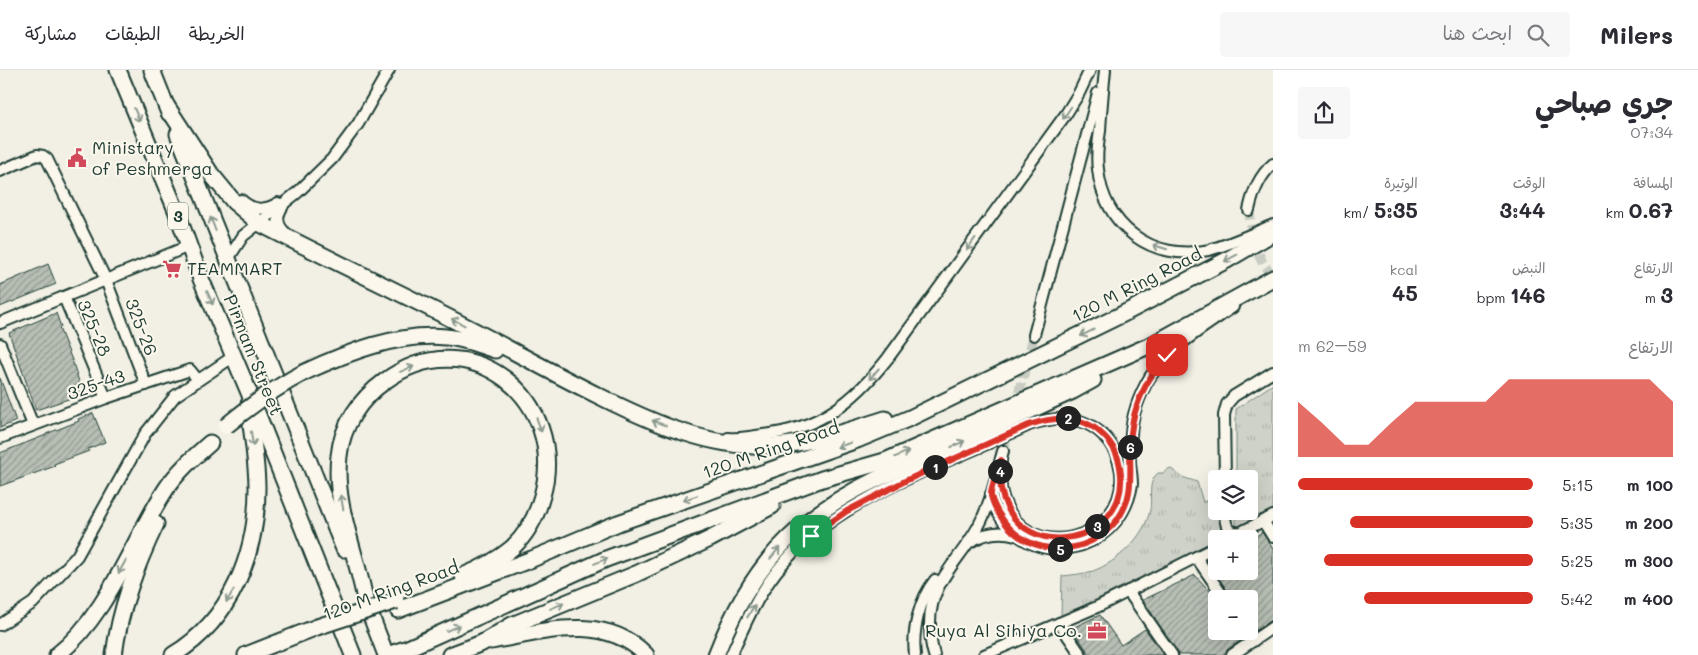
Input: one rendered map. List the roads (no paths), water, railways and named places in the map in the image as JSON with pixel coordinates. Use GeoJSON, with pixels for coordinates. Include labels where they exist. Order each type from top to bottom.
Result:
{"type":"FeatureCollection","features":[{"type":"Feature","properties":{"kind":"highway","name":"Pirmam Street"},"geometry":{"type":"LineString","coordinates":[[118,70],[176,210],[353,655]]}},
{"type":"Feature","properties":{"kind":"highway","name":"Pirmam Street"},"geometry":{"type":"LineString","coordinates":[[152,70],[386,655]]}},
{"type":"Feature","properties":{"kind":"highway"},"geometry":{"type":"LineString","coordinates":[[166,105],[211,174],[234,202],[259,223],[467,327],[627,410],[680,431],[740,445],[797,444],[824,438],[887,418],[937,398],[959,393]]}},
{"type":"Feature","properties":{"kind":"highway","name":"120 M Ring Road"},"geometry":{"type":"LineString","coordinates":[[260,655],[319,631],[532,559],[618,523],[857,440],[910,418],[1121,315],[1227,260],[1273,233]]}},
{"type":"Feature","properties":{"kind":"highway"},"geometry":{"type":"LineString","coordinates":[[716,655],[727,627],[758,573],[796,531],[827,507],[875,480],[940,453],[1073,391],[1153,344],[1273,279]]}},
{"type":"Feature","properties":{"kind":"highway"},"geometry":{"type":"LineString","coordinates":[[114,655],[126,598],[133,576],[160,516],[194,462],[226,426],[242,412],[305,372],[345,355],[382,343],[422,337],[446,336],[532,362]]}},
{"type":"Feature","properties":{"kind":"highway"},"geometry":{"type":"LineString","coordinates":[[386,655],[408,648],[606,559],[822,479],[885,462],[1153,344]]}},
{"type":"Feature","properties":{"kind":"highway"},"geometry":{"type":"LineString","coordinates":[[365,600],[344,516],[339,487],[339,456],[342,437],[350,418],[372,391],[407,368],[427,362],[448,360],[470,362],[493,370],[515,386],[524,398],[536,416],[544,439],[547,473],[536,514],[520,539],[500,556],[456,579],[397,605]]}},
{"type":"Feature","properties":{"kind":"highway"},"geometry":{"type":"LineString","coordinates":[[173,655],[190,644],[207,628],[218,614],[231,596],[247,560],[255,525],[258,487],[250,428],[248,390]]}},
{"type":"Feature","properties":{"kind":"highway"},"geometry":{"type":"LineString","coordinates":[[57,655],[68,646],[97,610],[166,489],[181,469],[210,443]]}},
{"type":"Feature","properties":{"kind":"highway"},"geometry":{"type":"LineString","coordinates":[[450,655],[482,643],[512,625],[636,574],[710,539],[822,479]]}},
{"type":"Feature","properties":{"kind":"highway"},"geometry":{"type":"LineString","coordinates":[[482,643],[566,628],[597,629],[621,637],[638,647],[646,655]]}},
{"type":"Feature","properties":{"kind":"highway"},"geometry":{"type":"LineString","coordinates":[[246,655],[252,651],[319,631]]}},
{"type":"Feature","properties":{"kind":"street"},"geometry":{"type":"LineString","coordinates":[[228,259],[239,241],[319,172],[346,141],[389,70]]}},
{"type":"Feature","properties":{"kind":"street"},"geometry":{"type":"LineString","coordinates":[[680,431],[733,438],[775,434],[817,420],[854,396],[888,358],[1066,114],[1090,70]]}},
{"type":"Feature","properties":{"kind":"street"},"geometry":{"type":"LineString","coordinates":[[1104,70],[1097,167],[1101,192],[1116,219],[1123,227],[1139,239],[1150,244],[1177,252],[1184,252],[1208,250],[1247,237],[1273,225]]}},
{"type":"Feature","properties":{"kind":"street"},"geometry":{"type":"LineString","coordinates":[[1034,335],[1104,70]]}},
{"type":"Feature","properties":{"kind":"street"},"geometry":{"type":"LineString","coordinates":[[192,144],[212,170],[240,199],[249,206],[259,209],[271,207],[319,172]]}},
{"type":"Feature","properties":{"kind":"street","name":"325-26"},"geometry":{"type":"LineString","coordinates":[[0,171],[37,155],[47,159],[106,280],[146,385]]}},
{"type":"Feature","properties":{"kind":"street"},"geometry":{"type":"LineString","coordinates":[[1249,210],[1258,183],[1273,164]]}},
{"type":"Feature","properties":{"kind":"street"},"geometry":{"type":"LineString","coordinates":[[286,201],[278,213],[278,224],[282,231],[297,243]]}},
{"type":"Feature","properties":{"kind":"street"},"geometry":{"type":"LineString","coordinates":[[0,324],[189,246]]}},
{"type":"Feature","properties":{"kind":"street"},"geometry":{"type":"LineString","coordinates":[[915,655],[915,630],[927,593],[944,569],[963,549],[982,535],[1005,532],[1017,535],[1040,546],[1051,549],[1066,549],[1090,542],[1112,526],[1123,511],[1129,495],[1132,479],[1130,457],[1131,432],[1140,398],[1150,378],[1167,355],[1187,338],[1273,279]]}},
{"type":"Feature","properties":{"kind":"street","name":"325-28"},"geometry":{"type":"LineString","coordinates":[[64,297],[106,398]]}},
{"type":"Feature","properties":{"kind":"street"},"geometry":{"type":"LineString","coordinates":[[0,344],[33,425]]}},
{"type":"Feature","properties":{"kind":"street"},"geometry":{"type":"LineString","coordinates":[[0,625],[33,603],[76,556],[145,434],[175,396],[234,356]]}},
{"type":"Feature","properties":{"kind":"street","name":"325-43"},"geometry":{"type":"LineString","coordinates":[[0,438],[106,398],[190,370],[198,380]]}},
{"type":"Feature","properties":{"kind":"street"},"geometry":{"type":"LineString","coordinates":[[1225,470],[1224,415],[1227,404],[1234,396],[1273,372]]}},
{"type":"Feature","properties":{"kind":"street"},"geometry":{"type":"LineString","coordinates":[[730,655],[748,616],[777,571],[811,536],[847,511],[898,484],[1029,425],[1047,420],[1066,418],[1080,420],[1098,430],[1110,442],[1119,461],[1121,480],[1118,496],[1107,517],[1089,531],[1070,538],[1055,539],[1042,537],[1027,530],[1017,522],[1009,512],[1001,491],[1002,455],[991,494],[978,528],[943,578],[934,596],[930,627],[934,655]]}},
{"type":"Feature","properties":{"kind":"street"},"geometry":{"type":"LineString","coordinates":[[991,494],[1000,516],[1017,535]]}},
{"type":"Feature","properties":{"kind":"street"},"geometry":{"type":"LineString","coordinates":[[1243,530],[1273,516]]}},
{"type":"Feature","properties":{"kind":"street"},"geometry":{"type":"LineString","coordinates":[[1263,521],[1273,537]]}},
{"type":"Feature","properties":{"kind":"street"},"geometry":{"type":"LineString","coordinates":[[984,655],[1128,591],[1208,551]]}},
{"type":"Feature","properties":{"kind":"street"},"geometry":{"type":"LineString","coordinates":[[1196,556],[1219,590]]}},
{"type":"Feature","properties":{"kind":"street"},"geometry":{"type":"LineString","coordinates":[[1128,591],[1172,655]]}},
{"type":"Feature","properties":{"kind":"street"},"geometry":{"type":"LineString","coordinates":[[1059,623],[1081,655]]}},
{"type":"Feature","properties":{"kind":"street"},"geometry":{"type":"LineString","coordinates":[[1232,655],[1273,627]]}},
{"type":"Feature","properties":{"kind":"tunnel"},"geometry":{"type":"LineString","coordinates":[[1249,210],[1255,245],[1262,261],[1273,275]]}},
{"type":"Feature","properties":{"kind":"tunnel"},"geometry":{"type":"LineString","coordinates":[[1015,407],[1034,335]]}},
{"type":"Feature","properties":{"kind":"tunnel"},"geometry":{"type":"LineString","coordinates":[[1003,451],[1010,428]]}},
{"type":"Feature","properties":{"kind":"place","name":"Ministary of Peshmerga"},"geometry":{"type":"Point","coordinates":[77,158]}},
{"type":"Feature","properties":{"kind":"place","name":"TEAMMART"},"geometry":{"type":"Point","coordinates":[172,269]}},
{"type":"Feature","properties":{"kind":"place","name":"Ruya Al Sihiya Co."},"geometry":{"type":"Point","coordinates":[1097,631]}}]}
